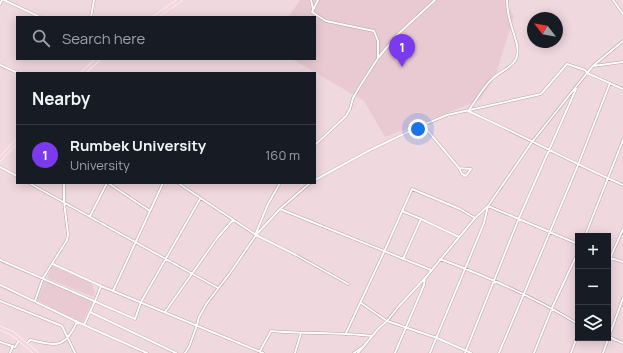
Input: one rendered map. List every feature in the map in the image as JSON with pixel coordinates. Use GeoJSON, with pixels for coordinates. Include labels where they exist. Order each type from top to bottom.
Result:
{"type":"FeatureCollection","features":[{"type":"Feature","properties":{"kind":"main road"},"geometry":{"type":"LineString","coordinates":[[156,16],[180,0]]}},
{"type":"Feature","properties":{"kind":"main road"},"geometry":{"type":"LineString","coordinates":[[84,72],[97,60]]}},
{"type":"Feature","properties":{"kind":"main road"},"geometry":{"type":"LineString","coordinates":[[0,159],[16,142]]}},
{"type":"Feature","properties":{"kind":"main road"},"geometry":{"type":"LineString","coordinates":[[0,328],[12,333],[36,353]]}},
{"type":"Feature","properties":{"kind":"street"},"geometry":{"type":"LineString","coordinates":[[0,4],[3,0],[38,16]]}},
{"type":"Feature","properties":{"kind":"street"},"geometry":{"type":"LineString","coordinates":[[91,16],[94,0]]}},
{"type":"Feature","properties":{"kind":"street"},"geometry":{"type":"LineString","coordinates":[[311,0],[312,12],[326,21],[374,31],[378,41],[378,58]]}},
{"type":"Feature","properties":{"kind":"street"},"geometry":{"type":"LineString","coordinates":[[313,10],[318,0]]}},
{"type":"Feature","properties":{"kind":"street"},"geometry":{"type":"LineString","coordinates":[[316,144],[346,116],[350,110],[353,98],[378,58],[397,35],[435,0]]}},
{"type":"Feature","properties":{"kind":"street"},"geometry":{"type":"LineString","coordinates":[[468,111],[491,79],[512,64],[518,56],[517,44],[507,9],[507,0]]}},
{"type":"Feature","properties":{"kind":"street"},"geometry":{"type":"LineString","coordinates":[[614,0],[623,14]]}},
{"type":"Feature","properties":{"kind":"street"},"geometry":{"type":"LineString","coordinates":[[358,353],[378,328],[387,321],[426,277],[475,218],[488,206],[532,142],[587,72],[623,41]]}},
{"type":"Feature","properties":{"kind":"street"},"geometry":{"type":"LineString","coordinates":[[593,66],[623,62]]}},
{"type":"Feature","properties":{"kind":"street"},"geometry":{"type":"LineString","coordinates":[[316,179],[370,150],[423,124],[447,115],[541,94],[567,64],[585,70],[623,89]]}},
{"type":"Feature","properties":{"kind":"street"},"geometry":{"type":"LineString","coordinates":[[0,65],[16,72]]}},
{"type":"Feature","properties":{"kind":"street"},"geometry":{"type":"LineString","coordinates":[[499,353],[578,165],[610,83]]}},
{"type":"Feature","properties":{"kind":"street"},"geometry":{"type":"LineString","coordinates":[[466,352],[519,218],[577,86]]}},
{"type":"Feature","properties":{"kind":"street"},"geometry":{"type":"LineString","coordinates":[[468,111],[512,131],[578,165],[623,185]]}},
{"type":"Feature","properties":{"kind":"street"},"geometry":{"type":"LineString","coordinates":[[423,124],[459,168],[462,174],[466,176],[471,169],[459,168]]}},
{"type":"Feature","properties":{"kind":"street"},"geometry":{"type":"LineString","coordinates":[[586,233],[609,179],[623,140]]}},
{"type":"Feature","properties":{"kind":"street"},"geometry":{"type":"LineString","coordinates":[[0,167],[16,175]]}},
{"type":"Feature","properties":{"kind":"street"},"geometry":{"type":"LineString","coordinates":[[31,184],[218,288]]}},
{"type":"Feature","properties":{"kind":"street"},"geometry":{"type":"LineString","coordinates":[[35,301],[44,278],[64,246],[68,234],[64,202],[64,184]]}},
{"type":"Feature","properties":{"kind":"street"},"geometry":{"type":"LineString","coordinates":[[90,216],[106,184]]}},
{"type":"Feature","properties":{"kind":"street"},"geometry":{"type":"LineString","coordinates":[[108,184],[150,212]]}},
{"type":"Feature","properties":{"kind":"street"},"geometry":{"type":"LineString","coordinates":[[113,291],[163,184]]}},
{"type":"Feature","properties":{"kind":"street"},"geometry":{"type":"LineString","coordinates":[[179,184],[200,199],[256,234],[348,284]]}},
{"type":"Feature","properties":{"kind":"street"},"geometry":{"type":"LineString","coordinates":[[256,234],[268,204],[279,184]]}},
{"type":"Feature","properties":{"kind":"street"},"geometry":{"type":"LineString","coordinates":[[185,353],[189,347],[199,317],[207,303],[256,234],[280,209],[309,184]]}},
{"type":"Feature","properties":{"kind":"street"},"geometry":{"type":"LineString","coordinates":[[346,333],[412,189],[460,209],[475,218]]}},
{"type":"Feature","properties":{"kind":"street"},"geometry":{"type":"LineString","coordinates":[[0,260],[135,319],[141,302],[200,199]]}},
{"type":"Feature","properties":{"kind":"street"},"geometry":{"type":"LineString","coordinates":[[488,206],[575,243]]}},
{"type":"Feature","properties":{"kind":"street"},"geometry":{"type":"LineString","coordinates":[[430,353],[484,223],[488,206]]}},
{"type":"Feature","properties":{"kind":"street"},"geometry":{"type":"LineString","coordinates":[[280,209],[403,260],[431,270]]}},
{"type":"Feature","properties":{"kind":"street"},"geometry":{"type":"LineString","coordinates":[[402,212],[460,237]]}},
{"type":"Feature","properties":{"kind":"street"},"geometry":{"type":"LineString","coordinates":[[403,260],[421,219]]}},
{"type":"Feature","properties":{"kind":"street"},"geometry":{"type":"LineString","coordinates":[[165,312],[218,236],[233,220]]}},
{"type":"Feature","properties":{"kind":"street"},"geometry":{"type":"LineString","coordinates":[[611,253],[623,228]]}},
{"type":"Feature","properties":{"kind":"street"},"geometry":{"type":"LineString","coordinates":[[534,353],[552,308],[575,258]]}},
{"type":"Feature","properties":{"kind":"street"},"geometry":{"type":"LineString","coordinates":[[611,258],[623,262]]}},
{"type":"Feature","properties":{"kind":"street"},"geometry":{"type":"LineString","coordinates":[[440,259],[495,280],[552,308],[575,322]]}},
{"type":"Feature","properties":{"kind":"street"},"geometry":{"type":"LineString","coordinates":[[53,264],[100,286],[263,353]]}},
{"type":"Feature","properties":{"kind":"street"},"geometry":{"type":"LineString","coordinates":[[395,353],[426,277]]}},
{"type":"Feature","properties":{"kind":"street"},"geometry":{"type":"LineString","coordinates":[[0,285],[77,322],[147,353]]}},
{"type":"Feature","properties":{"kind":"street"},"geometry":{"type":"LineString","coordinates":[[84,325],[95,302],[100,286]]}},
{"type":"Feature","properties":{"kind":"street"},"geometry":{"type":"LineString","coordinates":[[611,328],[623,298]]}},
{"type":"Feature","properties":{"kind":"street"},"geometry":{"type":"LineString","coordinates":[[0,301],[62,326],[76,353]]}},
{"type":"Feature","properties":{"kind":"street"},"geometry":{"type":"LineString","coordinates":[[361,303],[387,321],[437,338],[471,353]]}},
{"type":"Feature","properties":{"kind":"street"},"geometry":{"type":"LineString","coordinates":[[90,312],[176,353]]}},
{"type":"Feature","properties":{"kind":"street"},"geometry":{"type":"LineString","coordinates":[[26,344],[30,340],[45,344],[59,344],[67,338],[77,322]]}},
{"type":"Feature","properties":{"kind":"street"},"geometry":{"type":"LineString","coordinates":[[260,351],[271,331],[346,333],[372,336]]}},
{"type":"Feature","properties":{"kind":"street"},"geometry":{"type":"LineString","coordinates":[[295,353],[301,333]]}},
{"type":"Feature","properties":{"kind":"street"},"geometry":{"type":"LineString","coordinates":[[611,337],[623,343]]}},
{"type":"Feature","properties":{"kind":"street"},"geometry":{"type":"LineString","coordinates":[[10,353],[13,346],[15,347],[20,339]]}},
{"type":"Feature","properties":{"kind":"street"},"geometry":{"type":"LineString","coordinates":[[572,353],[576,341]]}},
{"type":"Feature","properties":{"kind":"street"},"geometry":{"type":"LineString","coordinates":[[603,353],[607,341]]}},
{"type":"Feature","properties":{"kind":"street"},"geometry":{"type":"LineString","coordinates":[[0,342],[13,346]]}},
{"type":"Feature","properties":{"kind":"street"},"geometry":{"type":"LineString","coordinates":[[354,353],[363,346]]}},
{"type":"Feature","properties":{"kind":"shaded area"},"geometry":{"type":"Polygon","coordinates":[[[300,0],[504,0],[514,16],[496,74],[480,100],[385,137],[364,101],[294,60],[316,60],[316,16],[289,16],[300,0]]]}},
{"type":"Feature","properties":{"kind":"shaded area"},"geometry":{"type":"Polygon","coordinates":[[[52,266],[91,282],[95,292],[93,297],[47,278],[52,266]]]}},
{"type":"Feature","properties":{"kind":"shaded area"},"geometry":{"type":"Polygon","coordinates":[[[45,280],[93,301],[82,323],[37,300],[45,280]]]}},
{"type":"Feature","properties":{"kind":"place","name":"Rumbek University"},"geometry":{"type":"Point","coordinates":[402,67]}}]}
